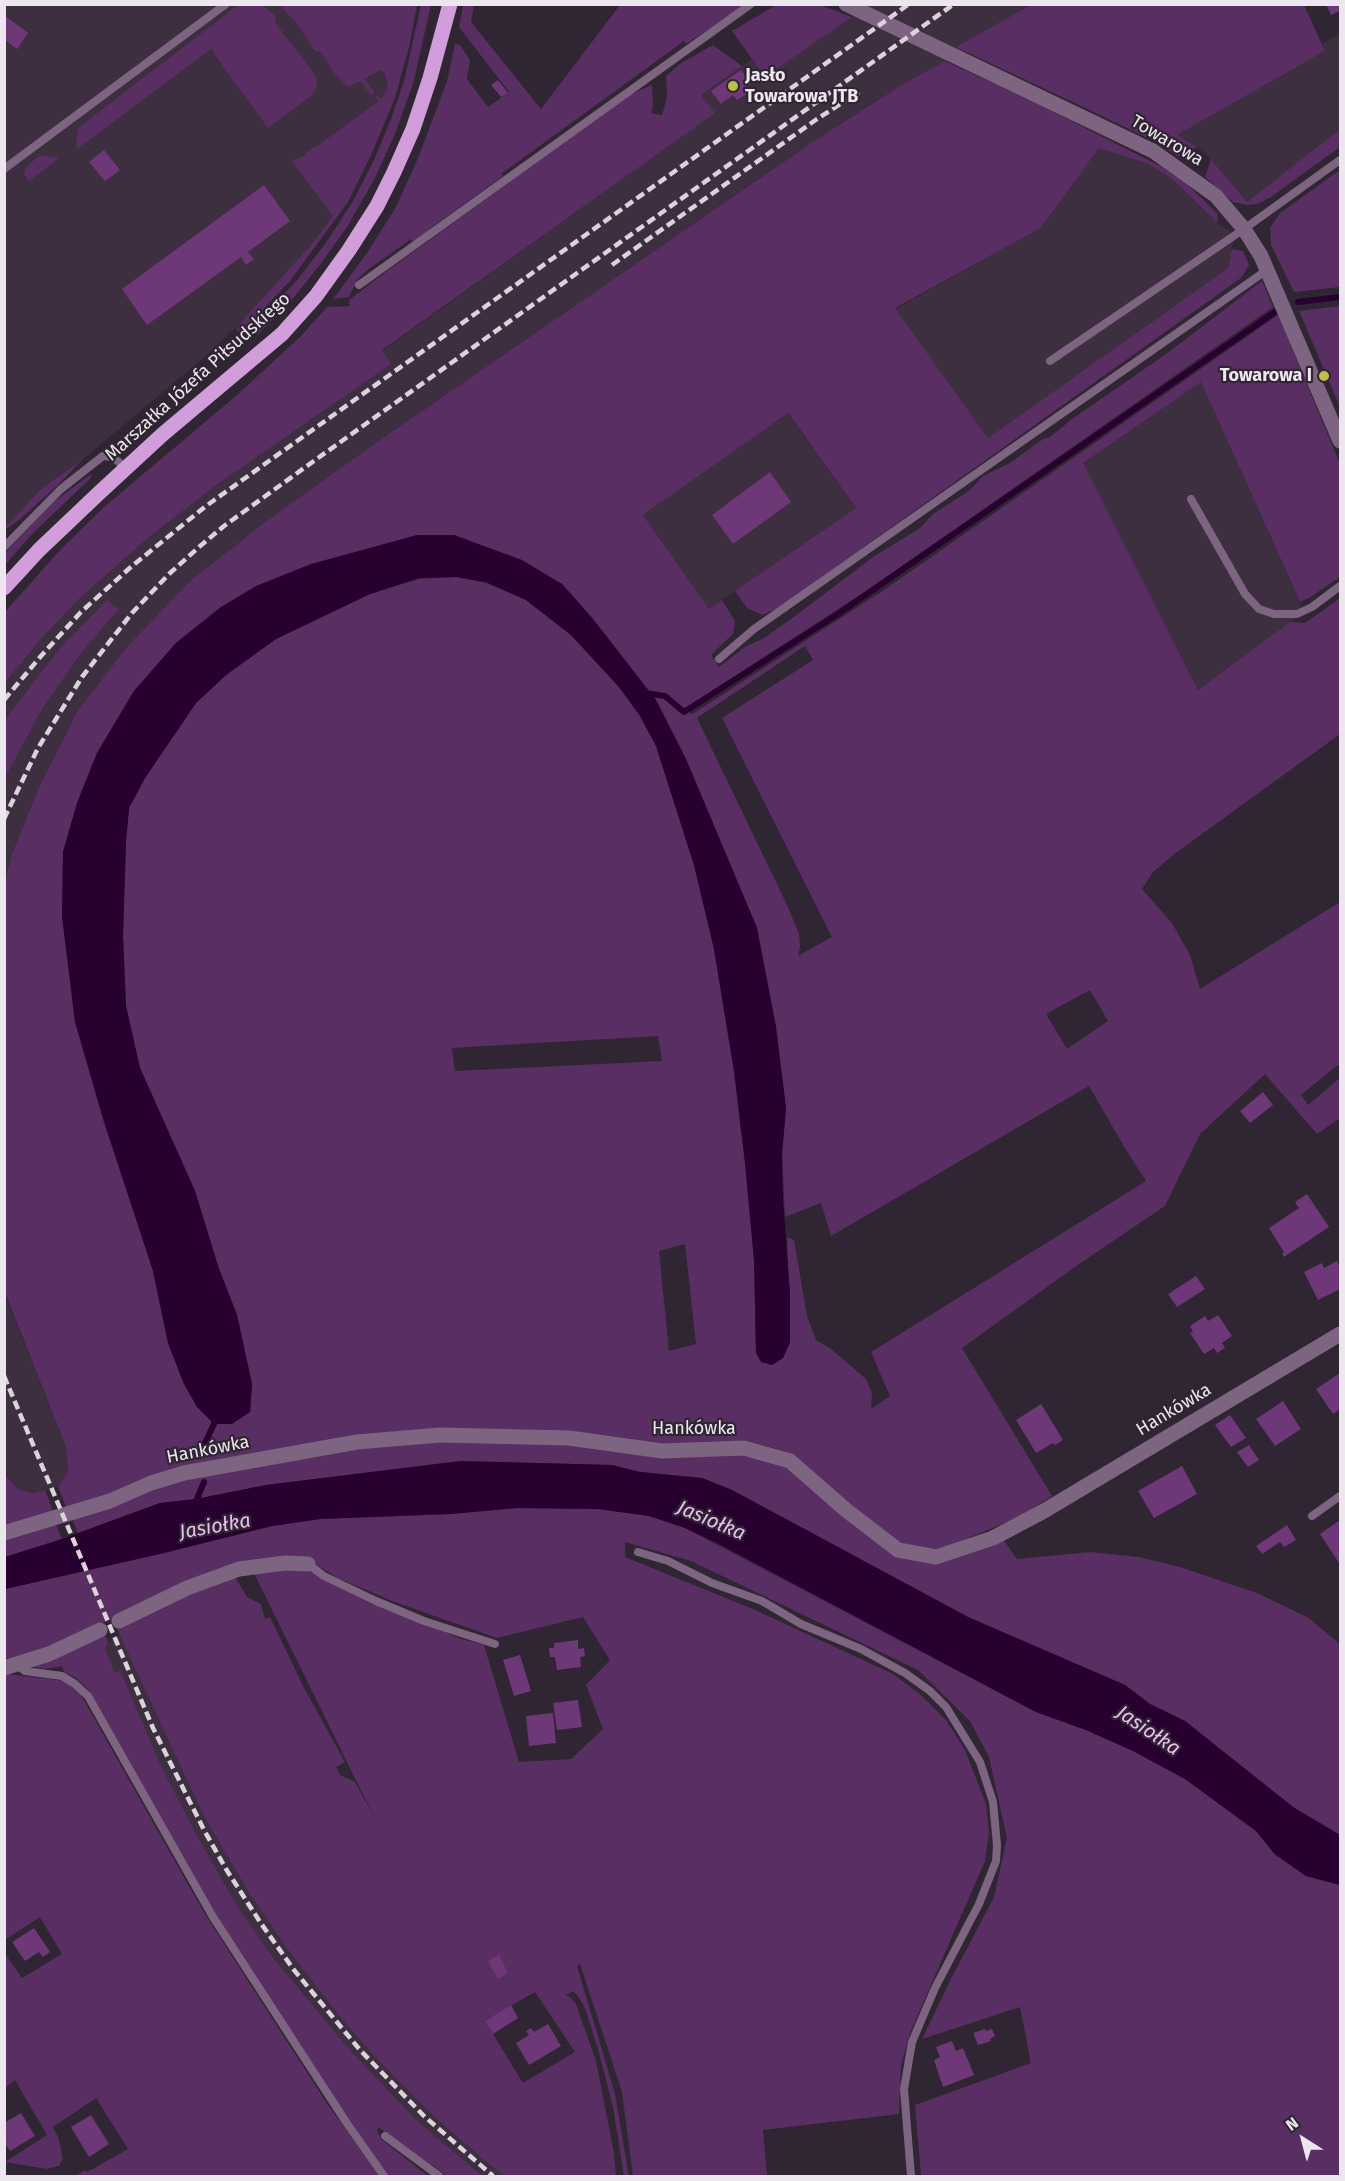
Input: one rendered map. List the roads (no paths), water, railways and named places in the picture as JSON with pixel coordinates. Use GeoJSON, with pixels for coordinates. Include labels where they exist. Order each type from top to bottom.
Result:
{"type":"FeatureCollection","features":[{"type":"Feature","properties":{"kind":"main road","name":"Marszałka Józefa Piłsudskiego"},"geometry":{"type":"LineString","coordinates":[[4,588],[39,550],[127,468],[282,334],[316,296],[350,250],[377,206],[413,129],[430,78],[450,4]]}},
{"type":"Feature","properties":{"kind":"street","name":"Towarowa"},"geometry":{"type":"LineString","coordinates":[[846,4],[1153,151],[1216,196],[1255,245],[1341,441]]}},
{"type":"Feature","properties":{"kind":"street","name":"Hankówka"},"geometry":{"type":"LineString","coordinates":[[4,1533],[110,1501],[151,1483],[203,1469],[357,1442],[440,1435],[569,1438],[662,1451],[744,1448],[790,1461],[846,1510],[898,1550],[936,1557],[993,1538],[1044,1511],[1341,1334]]}},
{"type":"Feature","properties":{"kind":"street"},"geometry":{"type":"LineString","coordinates":[[119,1621],[187,1588],[239,1569],[285,1563],[308,1564]]}},
{"type":"Feature","properties":{"kind":"street"},"geometry":{"type":"LineString","coordinates":[[11,1666],[57,1650],[100,1630]]}},
{"type":"Feature","properties":{"kind":"lane"},"geometry":{"type":"LineString","coordinates":[[4,169],[226,4]]}},
{"type":"Feature","properties":{"kind":"lane"},"geometry":{"type":"LineString","coordinates":[[359,285],[751,4]]}},
{"type":"Feature","properties":{"kind":"lane"},"geometry":{"type":"LineString","coordinates":[[1050,361],[1341,160]]}},
{"type":"Feature","properties":{"kind":"lane"},"geometry":{"type":"LineString","coordinates":[[718,659],[754,629],[1267,270]]}},
{"type":"Feature","properties":{"kind":"lane"},"geometry":{"type":"LineString","coordinates":[[4,547],[61,489],[103,456],[112,457],[127,468]]}},
{"type":"Feature","properties":{"kind":"lane"},"geometry":{"type":"LineString","coordinates":[[1191,499],[1245,594],[1259,609],[1281,615],[1296,614],[1312,607],[1341,586]]}},
{"type":"Feature","properties":{"kind":"lane"},"geometry":{"type":"LineString","coordinates":[[1312,1516],[1341,1496]]}},
{"type":"Feature","properties":{"kind":"lane"},"geometry":{"type":"LineString","coordinates":[[638,1552],[668,1561],[712,1583],[762,1601],[801,1624],[861,1648],[905,1673],[930,1691],[946,1707],[981,1762],[993,1802],[997,1845],[996,1861],[979,1904],[935,1988],[912,2042],[904,2089],[911,2176]]}},
{"type":"Feature","properties":{"kind":"lane"},"geometry":{"type":"LineString","coordinates":[[308,1564],[324,1576],[376,1601],[424,1621],[495,1644]]}},
{"type":"Feature","properties":{"kind":"lane"},"geometry":{"type":"LineString","coordinates":[[11,1666],[25,1671],[62,1676],[88,1696],[213,1917],[346,2122],[384,2176]]}},
{"type":"Feature","properties":{"kind":"lane"},"geometry":{"type":"LineString","coordinates":[[385,2136],[439,2176]]}},
{"type":"Feature","properties":{"kind":"water"},"geometry":{"type":"Polygon","coordinates":[[[417,535],[454,535],[522,560],[562,584],[593,619],[656,700],[686,759],[757,928],[776,1027],[786,1108],[782,1154],[790,1293],[790,1342],[783,1358],[772,1365],[761,1362],[756,1353],[754,1260],[745,1163],[734,1071],[714,949],[694,865],[656,746],[640,716],[619,687],[571,635],[526,600],[486,582],[456,577],[419,578],[370,594],[276,639],[226,675],[196,703],[145,778],[129,808],[123,936],[126,1006],[140,1068],[195,1191],[218,1266],[237,1315],[252,1384],[250,1412],[232,1424],[214,1424],[197,1407],[184,1384],[168,1343],[153,1271],[103,1119],[75,1022],[62,916],[63,852],[77,803],[97,753],[134,691],[176,643],[221,607],[256,586],[311,564],[417,535]]]}},
{"type":"Feature","properties":{"kind":"water","name":"Jasiołka"},"geometry":{"type":"Polygon","coordinates":[[[461,1461],[612,1465],[640,1472],[702,1478],[732,1490],[968,1617],[1125,1685],[1150,1704],[1185,1721],[1293,1807],[1340,1835],[1340,1885],[1306,1876],[1275,1854],[1256,1831],[1185,1779],[1133,1751],[1086,1730],[1036,1712],[719,1544],[685,1528],[649,1516],[598,1509],[517,1508],[451,1514],[320,1519],[272,1526],[5,1589],[5,1557],[160,1503],[196,1499],[266,1485],[461,1461]]]}},
{"type":"Feature","properties":{"kind":"waterway"},"geometry":{"type":"LineString","coordinates":[[1298,302],[1340,297]]}},
{"type":"Feature","properties":{"kind":"waterway"},"geometry":{"type":"LineString","coordinates":[[645,693],[665,696],[684,712],[838,614],[1275,312]]}},
{"type":"Feature","properties":{"kind":"waterway"},"geometry":{"type":"LineString","coordinates":[[199,1456],[214,1424],[214,1418]]}},
{"type":"Feature","properties":{"kind":"waterway"},"geometry":{"type":"LineString","coordinates":[[195,1504],[204,1482]]}},
{"type":"Feature","properties":{"kind":"railway"},"geometry":{"type":"LineString","coordinates":[[4,700],[81,612],[132,566],[206,506],[909,4]]}},
{"type":"Feature","properties":{"kind":"railway"},"geometry":{"type":"LineString","coordinates":[[4,819],[38,748],[82,677],[132,613],[169,574],[199,547],[224,526],[318,458],[954,4]]}},
{"type":"Feature","properties":{"kind":"railway"},"geometry":{"type":"LineString","coordinates":[[612,265],[817,119],[859,92]]}},
{"type":"Feature","properties":{"kind":"railway"},"geometry":{"type":"LineString","coordinates":[[4,1376],[153,1728],[226,1869],[294,1970],[360,2050],[424,2116],[493,2176]]}},
{"type":"Feature","properties":{"kind":"place","name":"Jasło Towarowa JTB"},"geometry":{"type":"Point","coordinates":[733,86]}},
{"type":"Feature","properties":{"kind":"place","name":"Towarowa I"},"geometry":{"type":"Point","coordinates":[1324,376]}}]}
